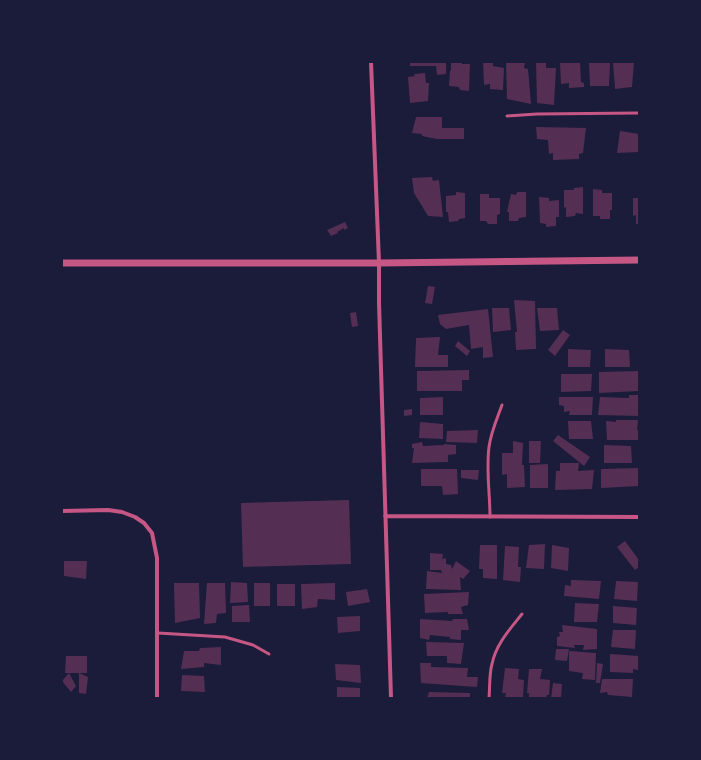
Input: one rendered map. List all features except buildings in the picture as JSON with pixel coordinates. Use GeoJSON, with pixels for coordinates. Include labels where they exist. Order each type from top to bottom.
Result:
{"type":"FeatureCollection","features":[{"type":"Feature","properties":{"kind":"street"},"geometry":{"type":"LineString","coordinates":[[371,62],[379,263],[391,698]]}},
{"type":"Feature","properties":{"kind":"street"},"geometry":{"type":"LineString","coordinates":[[62,263],[379,263],[639,260]]}},
{"type":"Feature","properties":{"kind":"street"},"geometry":{"type":"LineString","coordinates":[[62,511],[108,510],[122,512],[135,517],[144,523],[152,533],[157,558],[157,698]]}},
{"type":"Feature","properties":{"kind":"street"},"geometry":{"type":"LineString","coordinates":[[385,516],[639,517]]}},
{"type":"Feature","properties":{"kind":"lane"},"geometry":{"type":"LineString","coordinates":[[507,116],[537,114],[639,113]]}},
{"type":"Feature","properties":{"kind":"lane"},"geometry":{"type":"LineString","coordinates":[[490,517],[488,464],[489,446],[494,426],[502,405]]}},
{"type":"Feature","properties":{"kind":"lane"},"geometry":{"type":"LineString","coordinates":[[489,698],[491,665],[496,650],[505,635],[522,614]]}},
{"type":"Feature","properties":{"kind":"lane"},"geometry":{"type":"LineString","coordinates":[[158,633],[225,637],[253,645],[269,654]]}}]}
